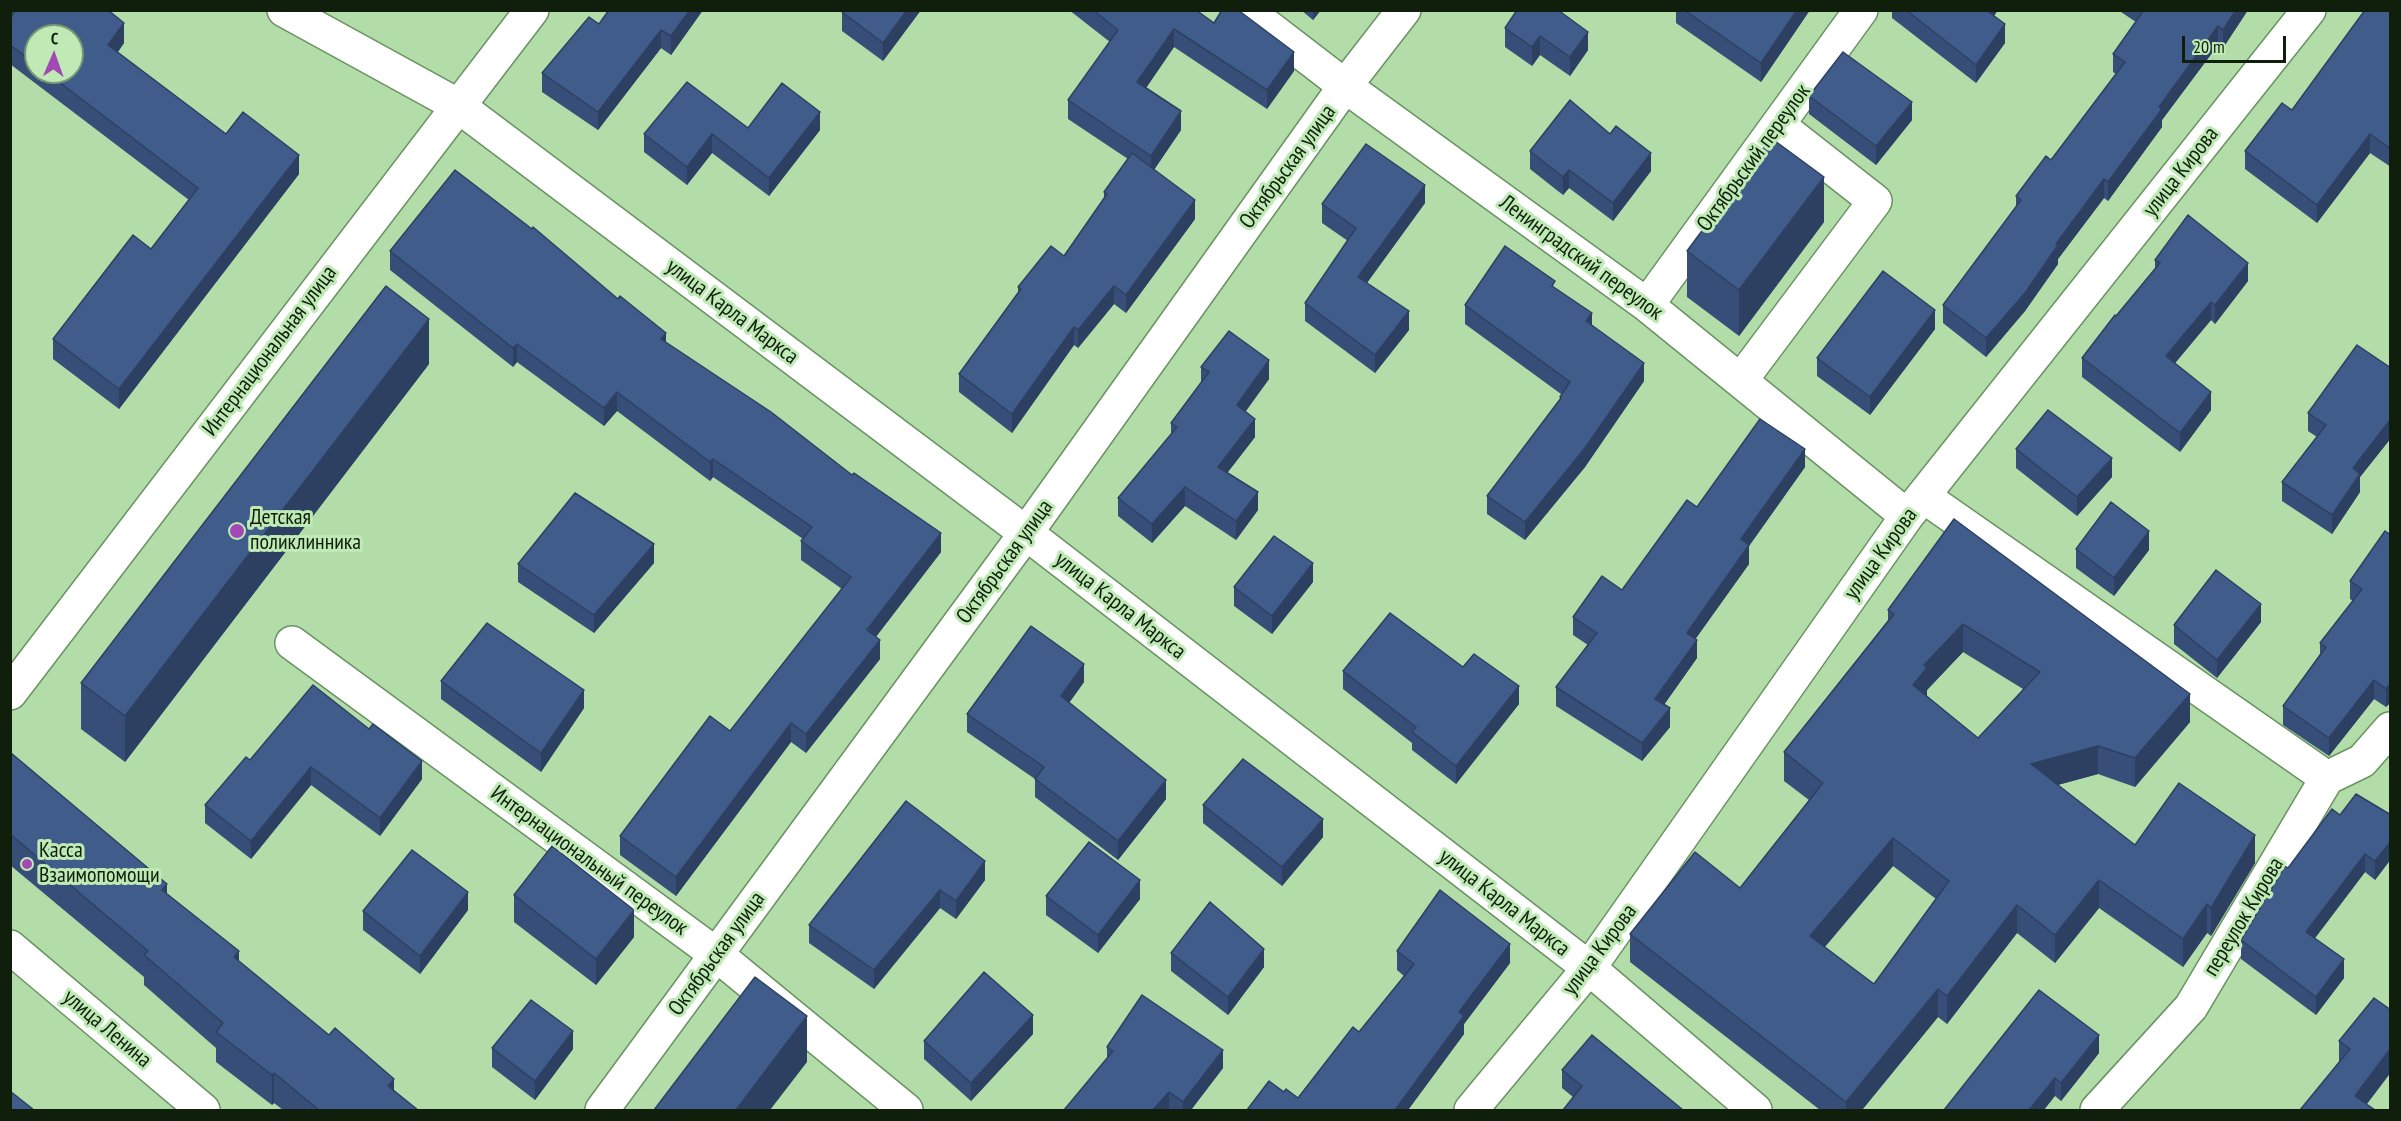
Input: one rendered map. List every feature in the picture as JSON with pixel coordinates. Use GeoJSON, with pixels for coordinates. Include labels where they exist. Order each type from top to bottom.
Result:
{"type":"FeatureCollection","features":[{"type":"Feature","properties":{"kind":"street","name":"улица Карла Маркса"},"geometry":{"type":"LineString","coordinates":[[284,10],[457,105],[1026,533],[1589,968],[1755,1110]]}},
{"type":"Feature","properties":{"kind":"street","name":"Интернациональная улица"},"geometry":{"type":"LineString","coordinates":[[10,693],[457,105],[532,10]]}},
{"type":"Feature","properties":{"kind":"street","name":"Ленинградский переулок"},"geometry":{"type":"LineString","coordinates":[[1246,10],[1345,86],[1647,305],[1741,380],[1915,506],[2327,778]]}},
{"type":"Feature","properties":{"kind":"street","name":"Октябрьская улица"},"geometry":{"type":"LineString","coordinates":[[602,1110],[1026,533],[1345,86],[1404,10]]}},
{"type":"Feature","properties":{"kind":"street","name":"Октябрьский переулок"},"geometry":{"type":"LineString","coordinates":[[1647,305],[1861,10]]}},
{"type":"Feature","properties":{"kind":"street","name":"улица Кирова"},"geometry":{"type":"LineString","coordinates":[[1471,1110],[1589,968],[1915,506],[2309,10]]}},
{"type":"Feature","properties":{"kind":"street"},"geometry":{"type":"LineString","coordinates":[[1741,380],[1875,201],[1778,125]]}},
{"type":"Feature","properties":{"kind":"street","name":"Интернациональный переулок"},"geometry":{"type":"LineString","coordinates":[[292,643],[717,954],[906,1110]]}},
{"type":"Feature","properties":{"kind":"street"},"geometry":{"type":"LineString","coordinates":[[2327,778],[2362,761],[2391,729]]}},
{"type":"Feature","properties":{"kind":"street","name":"переулок Кирова"},"geometry":{"type":"LineString","coordinates":[[2097,1110],[2191,1006],[2327,778]]}},
{"type":"Feature","properties":{"kind":"street","name":"улица Ленина"},"geometry":{"type":"LineString","coordinates":[[10,946],[203,1110]]}},
{"type":"Feature","properties":{"kind":"building"},"geometry":{"type":"Polygon","coordinates":[[[16,10],[108,10],[124,23],[108,45],[226,134],[243,112],[299,155],[119,389],[53,339],[133,235],[151,249],[198,188],[62,84],[84,84],[84,24],[24,24],[24,55],[10,45],[10,18],[16,10]]]}},
{"type":"Feature","properties":{"kind":"building"},"geometry":{"type":"Polygon","coordinates":[[[609,10],[690,10],[671,36],[661,30],[598,112],[542,73],[589,17],[599,24],[609,10]]]}},
{"type":"Feature","properties":{"kind":"building"},"geometry":{"type":"Polygon","coordinates":[[[844,10],[907,10],[883,43],[842,12],[844,10]]]}},
{"type":"Feature","properties":{"kind":"building"},"geometry":{"type":"Polygon","coordinates":[[[1093,10],[1196,10],[1214,23],[1222,10],[1238,10],[1294,52],[1267,90],[1174,29],[1137,82],[1181,111],[1151,156],[1068,100],[1118,30],[1093,10]]]}},
{"type":"Feature","properties":{"kind":"building"},"geometry":{"type":"Polygon","coordinates":[[[1517,10],[1558,10],[1588,32],[1570,57],[1540,36],[1532,47],[1505,28],[1517,10]]]}},
{"type":"Feature","properties":{"kind":"building"},"geometry":{"type":"Polygon","coordinates":[[[1684,10],[1797,10],[1761,63],[1684,10]]]}},
{"type":"Feature","properties":{"kind":"building"},"geometry":{"type":"Polygon","coordinates":[[[1906,10],[1986,10],[2005,24],[1976,65],[1906,10]]]}},
{"type":"Feature","properties":{"kind":"building"},"geometry":{"type":"Polygon","coordinates":[[[2144,10],[2236,10],[2223,30],[2218,26],[2159,107],[2162,109],[2108,182],[2104,179],[2056,244],[2058,245],[2025,293],[1986,338],[1943,305],[2021,200],[2016,196],[2046,156],[2051,160],[2125,62],[2113,54],[2144,10]]]}},
{"type":"Feature","properties":{"kind":"building"},"geometry":{"type":"Polygon","coordinates":[[[2365,10],[2391,10],[2391,149],[2370,134],[2317,205],[2245,151],[2282,103],[2292,110],[2365,10]]]}},
{"type":"Feature","properties":{"kind":"building"},"geometry":{"type":"Polygon","coordinates":[[[1843,52],[1912,102],[1876,146],[1809,96],[1843,52]]]}},
{"type":"Feature","properties":{"kind":"building"},"geometry":{"type":"Polygon","coordinates":[[[687,82],[748,128],[782,83],[820,112],[769,178],[712,134],[687,167],[644,134],[687,82]]]}},
{"type":"Feature","properties":{"kind":"building"},"geometry":{"type":"Polygon","coordinates":[[[1570,100],[1610,134],[1616,126],[1651,153],[1613,203],[1569,170],[1563,177],[1530,151],[1570,100]]]}},
{"type":"Feature","properties":{"kind":"building"},"geometry":{"type":"Polygon","coordinates":[[[1771,138],[1824,177],[1739,290],[1687,251],[1771,138]]]}},
{"type":"Feature","properties":{"kind":"building"},"geometry":{"type":"Polygon","coordinates":[[[1366,144],[1425,185],[1358,277],[1409,311],[1375,355],[1305,303],[1356,228],[1322,204],[1366,144]]]}},
{"type":"Feature","properties":{"kind":"building"},"geometry":{"type":"Polygon","coordinates":[[[1132,153],[1195,200],[1126,295],[1114,286],[1078,330],[1074,327],[1012,414],[959,374],[1021,289],[1018,287],[1051,246],[1064,256],[1107,194],[1104,192],[1132,153]]]}},
{"type":"Feature","properties":{"kind":"building"},"geometry":{"type":"Polygon","coordinates":[[[455,170],[532,229],[533,227],[618,299],[620,296],[666,333],[661,339],[771,412],[852,475],[854,473],[941,533],[867,630],[880,640],[806,734],[791,723],[676,877],[620,836],[710,716],[730,731],[851,577],[801,541],[812,527],[713,459],[710,462],[617,392],[604,408],[517,344],[513,348],[390,251],[455,170]]]}},
{"type":"Feature","properties":{"kind":"building"},"geometry":{"type":"Polygon","coordinates":[[[2188,215],[2248,263],[2215,305],[2211,302],[2166,356],[2211,392],[2180,433],[2082,358],[2160,263],[2155,260],[2188,215]]]}},
{"type":"Feature","properties":{"kind":"building"},"geometry":{"type":"Polygon","coordinates":[[[1505,246],[1555,281],[1552,286],[1592,313],[1586,321],[1644,363],[1585,448],[1525,522],[1487,496],[1561,398],[1570,382],[1465,305],[1505,246]]]}},
{"type":"Feature","properties":{"kind":"building"},"geometry":{"type":"Polygon","coordinates":[[[1883,271],[1935,310],[1870,397],[1817,358],[1883,271]]]}},
{"type":"Feature","properties":{"kind":"building"},"geometry":{"type":"Polygon","coordinates":[[[386,286],[429,319],[125,716],[81,683],[386,286]]]}},
{"type":"Feature","properties":{"kind":"building"},"geometry":{"type":"Polygon","coordinates":[[[1229,331],[1269,360],[1237,405],[1255,419],[1218,467],[1258,492],[1236,521],[1185,487],[1152,524],[1118,498],[1177,427],[1171,423],[1209,372],[1201,367],[1229,331]]]}},
{"type":"Feature","properties":{"kind":"building"},"geometry":{"type":"Polygon","coordinates":[[[2357,345],[2391,368],[2391,419],[2353,468],[2360,474],[2332,515],[2282,482],[2326,425],[2308,413],[2357,345]]]}},
{"type":"Feature","properties":{"kind":"building"},"geometry":{"type":"Polygon","coordinates":[[[2048,410],[2112,458],[2077,497],[2016,449],[2048,410]]]}},
{"type":"Feature","properties":{"kind":"building"},"geometry":{"type":"Polygon","coordinates":[[[1760,419],[1805,449],[1741,539],[1749,545],[1687,633],[1697,640],[1655,699],[1670,708],[1642,743],[1556,687],[1597,633],[1573,617],[1602,576],[1622,590],[1687,500],[1697,507],[1760,419]]]}},
{"type":"Feature","properties":{"kind":"building"},"geometry":{"type":"Polygon","coordinates":[[[575,493],[654,544],[594,615],[518,564],[575,493]]]}},
{"type":"Feature","properties":{"kind":"building"},"geometry":{"type":"Polygon","coordinates":[[[2111,502],[2149,531],[2114,578],[2076,549],[2111,502]]]}},
{"type":"Feature","properties":{"kind":"building"},"geometry":{"type":"Polygon","coordinates":[[[1954,519],[2190,694],[2135,758],[2098,746],[2031,764],[2135,845],[2179,783],[2255,835],[2211,908],[2207,904],[2183,939],[2099,880],[2055,935],[2017,905],[1947,996],[1938,989],[1846,1102],[1630,934],[1695,852],[1740,888],[1823,783],[1784,752],[1894,614],[1888,610],[1954,519]],[[1963,624],[1924,665],[1927,668],[1913,685],[1978,738],[2040,672],[1963,624]],[[1893,838],[1810,936],[1874,984],[1949,881],[1893,838]]]}},
{"type":"Feature","properties":{"kind":"building"},"geometry":{"type":"Polygon","coordinates":[[[2385,531],[2391,535],[2391,685],[2386,689],[2374,680],[2329,738],[2283,706],[2326,647],[2320,643],[2362,589],[2350,581],[2385,531]]]}},
{"type":"Feature","properties":{"kind":"building"},"geometry":{"type":"Polygon","coordinates":[[[1274,536],[1313,563],[1272,616],[1234,587],[1274,536]]]}},
{"type":"Feature","properties":{"kind":"building"},"geometry":{"type":"Polygon","coordinates":[[[2216,570],[2261,604],[2217,660],[2174,625],[2216,570]]]}},
{"type":"Feature","properties":{"kind":"building"},"geometry":{"type":"Polygon","coordinates":[[[1390,613],[1463,667],[1474,654],[1519,686],[1456,766],[1412,732],[1416,727],[1343,671],[1390,613]]]}},
{"type":"Feature","properties":{"kind":"building"},"geometry":{"type":"Polygon","coordinates":[[[487,623],[584,690],[541,753],[441,681],[487,623]]]}},
{"type":"Feature","properties":{"kind":"building"},"geometry":{"type":"Polygon","coordinates":[[[1031,626],[1084,664],[1061,696],[1166,780],[1118,841],[1035,779],[1044,767],[967,714],[1031,626]]]}},
{"type":"Feature","properties":{"kind":"building"},"geometry":{"type":"Polygon","coordinates":[[[313,685],[369,729],[373,724],[422,761],[380,818],[311,767],[251,841],[205,805],[246,757],[250,760],[313,685]]]}},
{"type":"Feature","properties":{"kind":"building"},"geometry":{"type":"Polygon","coordinates":[[[11,753],[167,884],[162,890],[239,951],[234,957],[329,1035],[335,1028],[394,1079],[388,1086],[418,1110],[319,1110],[274,1073],[272,1075],[216,1032],[223,1023],[144,955],[148,951],[10,834],[11,753]]]}},
{"type":"Feature","properties":{"kind":"building"},"geometry":{"type":"Polygon","coordinates":[[[1243,759],[1323,819],[1282,867],[1203,805],[1243,759]]]}},
{"type":"Feature","properties":{"kind":"building"},"geometry":{"type":"Polygon","coordinates":[[[2356,794],[2391,815],[2391,841],[2375,861],[2365,854],[2306,932],[2344,959],[2316,997],[2241,940],[2285,866],[2288,868],[2332,809],[2340,815],[2356,794]]]}},
{"type":"Feature","properties":{"kind":"building"},"geometry":{"type":"Polygon","coordinates":[[[906,801],[985,861],[956,901],[940,890],[874,970],[809,925],[906,801]]]}},
{"type":"Feature","properties":{"kind":"building"},"geometry":{"type":"Polygon","coordinates":[[[1089,842],[1140,880],[1098,935],[1046,896],[1089,842]]]}},
{"type":"Feature","properties":{"kind":"building"},"geometry":{"type":"Polygon","coordinates":[[[552,846],[634,910],[596,959],[514,895],[552,846]]]}},
{"type":"Feature","properties":{"kind":"building"},"geometry":{"type":"Polygon","coordinates":[[[412,850],[468,892],[420,956],[363,911],[412,850]]]}},
{"type":"Feature","properties":{"kind":"building"},"geometry":{"type":"Polygon","coordinates":[[[1440,890],[1510,944],[1459,1012],[1464,1016],[1395,1110],[1247,1110],[1269,1081],[1284,1092],[1286,1089],[1298,1098],[1353,1027],[1359,1032],[1414,964],[1397,951],[1440,890]]]}},
{"type":"Feature","properties":{"kind":"building"},"geometry":{"type":"Polygon","coordinates":[[[1210,902],[1264,949],[1228,997],[1171,953],[1210,902]]]}},
{"type":"Feature","properties":{"kind":"building"},"geometry":{"type":"Polygon","coordinates":[[[984,972],[1033,1015],[971,1083],[924,1041],[984,972]]]}},
{"type":"Feature","properties":{"kind":"building"},"geometry":{"type":"Polygon","coordinates":[[[755,977],[807,1016],[736,1110],[654,1110],[755,977]]]}},
{"type":"Feature","properties":{"kind":"building"},"geometry":{"type":"Polygon","coordinates":[[[2039,990],[2099,1035],[2061,1083],[2055,1078],[2029,1110],[1944,1110],[2039,990]]]}},
{"type":"Feature","properties":{"kind":"building"},"geometry":{"type":"Polygon","coordinates":[[[1142,995],[1223,1050],[1183,1102],[1169,1092],[1153,1110],[1064,1110],[1113,1051],[1107,1047],[1142,995]]]}},
{"type":"Feature","properties":{"kind":"building"},"geometry":{"type":"Polygon","coordinates":[[[2374,998],[2391,1010],[2391,1048],[2355,1096],[2375,1110],[2300,1110],[2350,1049],[2339,1041],[2374,998]]]}},
{"type":"Feature","properties":{"kind":"building"},"geometry":{"type":"Polygon","coordinates":[[[531,1000],[573,1031],[535,1081],[492,1048],[531,1000]]]}},
{"type":"Feature","properties":{"kind":"building"},"geometry":{"type":"Polygon","coordinates":[[[1592,1035],[1683,1110],[1563,1110],[1582,1086],[1562,1070],[1592,1035]]]}},
{"type":"Feature","properties":{"kind":"building"},"geometry":{"type":"Polygon","coordinates":[[[10,1091],[34,1110],[10,1110],[10,1091]]]}},
{"type":"Feature","properties":{"kind":"place","name":"Детская поликлинника"},"geometry":{"type":"Point","coordinates":[237,531]}},
{"type":"Feature","properties":{"kind":"place","name":"Касса Взаимопомощи"},"geometry":{"type":"Point","coordinates":[27,864]}}]}
